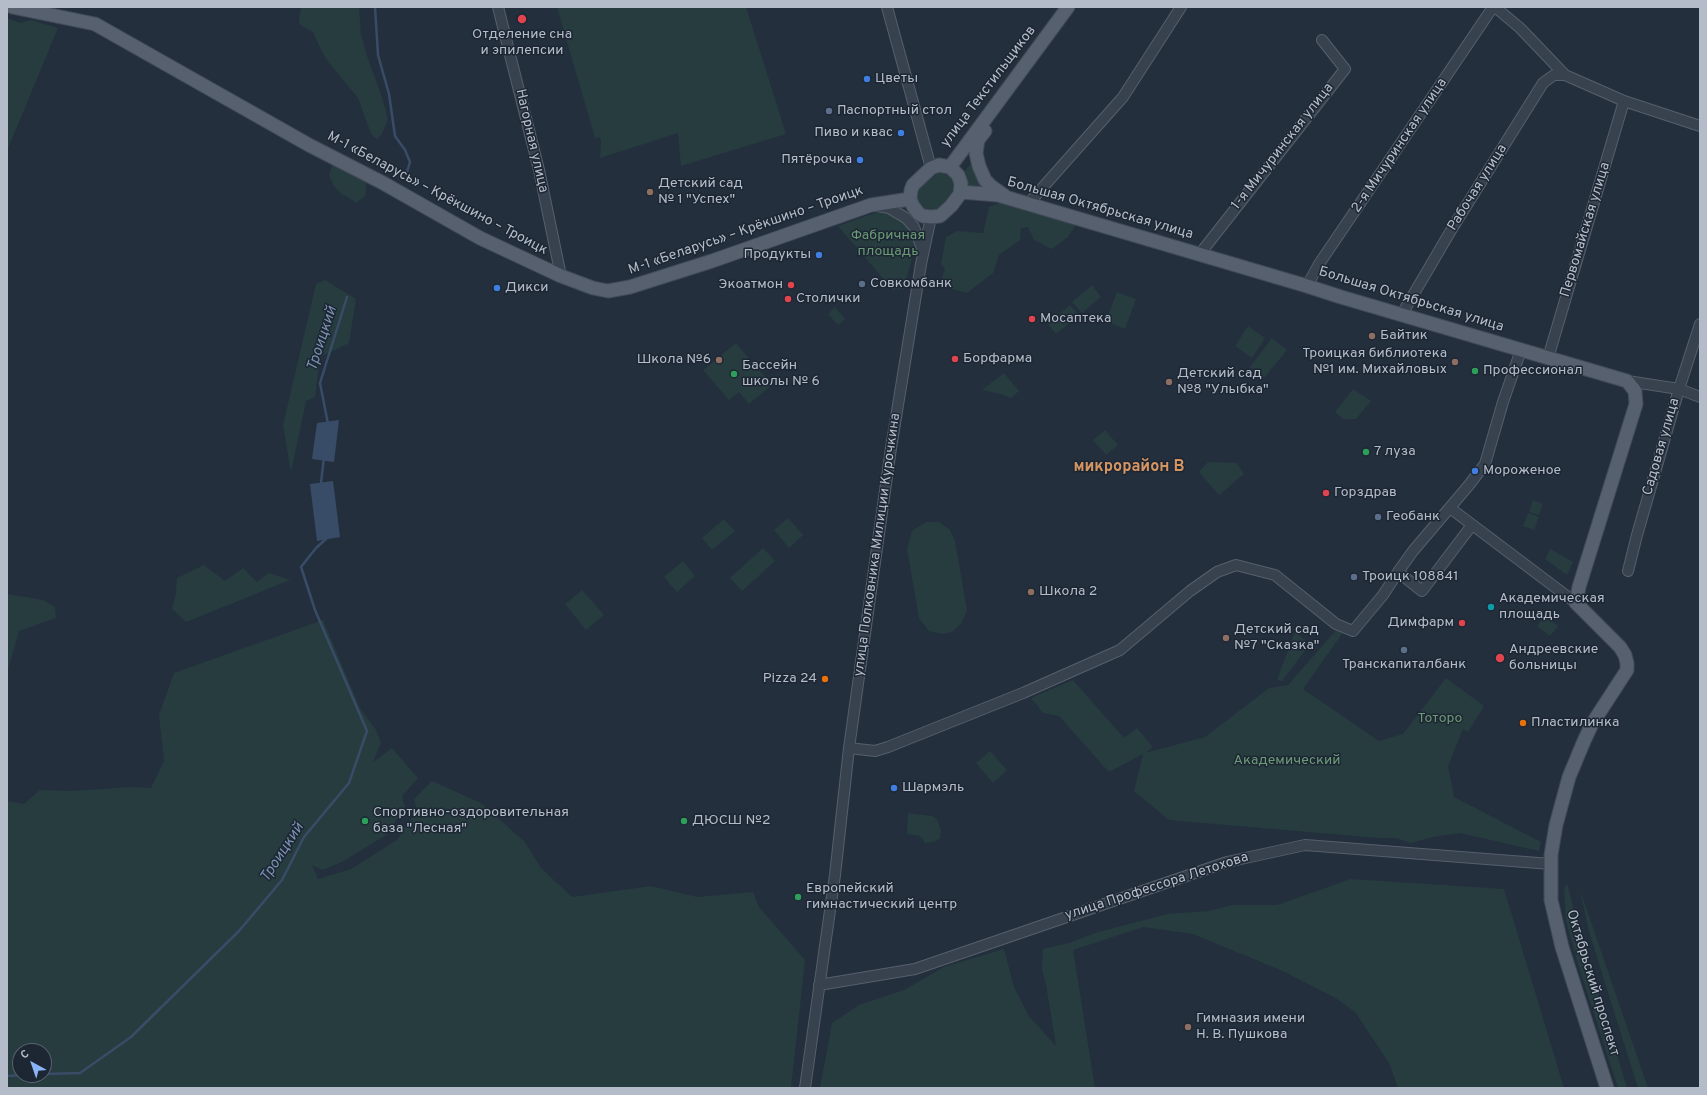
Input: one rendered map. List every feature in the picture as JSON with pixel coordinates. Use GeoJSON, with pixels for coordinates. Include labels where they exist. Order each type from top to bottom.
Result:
{"type":"FeatureCollection","features":[{"type":"Feature","properties":{"kind":"main road","name":"М-1 «Беларусь» – Крёкшино – Троицк"},"geometry":{"type":"LineString","coordinates":[[12,7],[54,11],[95,24],[476,236],[561,276],[593,288],[608,291],[620,289],[712,261],[871,205],[910,199]]}},
{"type":"Feature","properties":{"kind":"main road","name":"улица Текстильщиков"},"geometry":{"type":"LineString","coordinates":[[950,167],[1068,7]]}},
{"type":"Feature","properties":{"kind":"main road"},"geometry":{"type":"LineString","coordinates":[[997,104],[996,114],[978,140],[976,153],[977,160],[985,180],[1010,199]]}},
{"type":"Feature","properties":{"kind":"main road"},"geometry":{"type":"LineString","coordinates":[[939,165],[950,167],[960,178],[961,192],[959,197],[940,216],[931,217],[920,214],[915,210],[910,199],[913,185],[931,168],[939,165]]}},
{"type":"Feature","properties":{"kind":"main road","name":"Большая Октябрьская улица"},"geometry":{"type":"LineString","coordinates":[[961,192],[998,195],[1627,382]]}},
{"type":"Feature","properties":{"kind":"main road"},"geometry":{"type":"LineString","coordinates":[[1576,603],[1579,587],[1636,404],[1635,391],[1627,382]]}},
{"type":"Feature","properties":{"kind":"main road","name":"Октябрьский проспект"},"geometry":{"type":"LineString","coordinates":[[1576,603],[1620,647],[1625,655],[1627,663],[1622,680],[1592,724],[1569,776],[1556,825],[1551,855],[1552,900],[1562,947],[1607,1088]]}},
{"type":"Feature","properties":{"kind":"street","name":"Нагорная улица"},"geometry":{"type":"LineString","coordinates":[[498,7],[540,170],[561,276]]}},
{"type":"Feature","properties":{"kind":"street"},"geometry":{"type":"LineString","coordinates":[[887,7],[931,168]]}},
{"type":"Feature","properties":{"kind":"street"},"geometry":{"type":"LineString","coordinates":[[1028,204],[1123,97],[1182,7]]}},
{"type":"Feature","properties":{"kind":"street"},"geometry":{"type":"LineString","coordinates":[[1494,7],[1520,28],[1565,75],[1624,101],[1700,126]]}},
{"type":"Feature","properties":{"kind":"street","name":"2-я Мичуринская улица"},"geometry":{"type":"LineString","coordinates":[[1307,286],[1319,264],[1494,7]]}},
{"type":"Feature","properties":{"kind":"street","name":"1-я Мичуринская улица"},"geometry":{"type":"LineString","coordinates":[[1199,255],[1345,69],[1322,40]]}},
{"type":"Feature","properties":{"kind":"street","name":"Рабочая улица"},"geometry":{"type":"LineString","coordinates":[[1402,314],[1453,227],[1543,83],[1554,75],[1565,75]]}},
{"type":"Feature","properties":{"kind":"street","name":"Первомайская улица"},"geometry":{"type":"LineString","coordinates":[[1548,358],[1624,101]]}},
{"type":"Feature","properties":{"kind":"street"},"geometry":{"type":"LineString","coordinates":[[871,205],[889,208],[906,218],[914,228],[923,253]]}},
{"type":"Feature","properties":{"kind":"street","name":"улица Полковника Милиции Курочкина"},"geometry":{"type":"LineString","coordinates":[[805,1088],[835,875],[849,748],[891,448],[923,253],[931,217]]}},
{"type":"Feature","properties":{"kind":"street","name":"Садовая улица"},"geometry":{"type":"LineString","coordinates":[[1628,571],[1679,389],[1700,324]]}},
{"type":"Feature","properties":{"kind":"street"},"geometry":{"type":"LineString","coordinates":[[849,748],[875,751],[888,748],[1023,693],[1120,650],[1190,591],[1217,572],[1236,565],[1275,575],[1336,624],[1353,631],[1383,595],[1413,551],[1461,495],[1485,464],[1521,350]]}},
{"type":"Feature","properties":{"kind":"street"},"geometry":{"type":"LineString","coordinates":[[1627,382],[1679,389],[1700,397]]}},
{"type":"Feature","properties":{"kind":"street"},"geometry":{"type":"LineString","coordinates":[[1450,508],[1576,603]]}},
{"type":"Feature","properties":{"kind":"street"},"geometry":{"type":"LineString","coordinates":[[1398,572],[1422,591],[1472,525]]}},
{"type":"Feature","properties":{"kind":"street","name":"улица Профессора Летохова"},"geometry":{"type":"LineString","coordinates":[[819,985],[915,969],[1227,862],[1305,845],[1551,864]]}},
{"type":"Feature","properties":{"kind":"green space"},"geometry":{"type":"Polygon","coordinates":[[[301,7],[359,7],[361,34],[388,119],[382,134],[377,139],[371,134],[358,98],[329,63],[323,54],[313,32],[300,25],[299,21],[301,7]]]}},
{"type":"Feature","properties":{"kind":"green space"},"geometry":{"type":"Polygon","coordinates":[[[557,7],[746,7],[786,134],[681,166],[678,133],[600,158],[601,140],[599,137],[595,138],[557,7]]]}},
{"type":"Feature","properties":{"kind":"green space"},"geometry":{"type":"Polygon","coordinates":[[[7,18],[20,23],[31,20],[58,28],[7,151],[7,18]]]}},
{"type":"Feature","properties":{"kind":"green space"},"geometry":{"type":"Polygon","coordinates":[[[973,160],[974,172],[985,191],[976,191],[968,185],[964,178],[965,171],[973,160]]]}},
{"type":"Feature","properties":{"kind":"green space"},"geometry":{"type":"Polygon","coordinates":[[[333,162],[366,178],[365,196],[356,203],[341,194],[334,186],[329,175],[333,162]]]}},
{"type":"Feature","properties":{"kind":"green space"},"geometry":{"type":"Polygon","coordinates":[[[940,170],[950,174],[957,189],[938,211],[932,212],[924,210],[918,204],[916,193],[920,185],[933,172],[940,170]]]}},
{"type":"Feature","properties":{"kind":"green space"},"geometry":{"type":"Polygon","coordinates":[[[1005,201],[1077,223],[1068,237],[1052,249],[1034,240],[1028,227],[1021,228],[1020,240],[999,255],[993,273],[967,293],[945,287],[941,280],[945,269],[941,264],[946,237],[957,231],[983,233],[989,207],[1005,201]]]}},
{"type":"Feature","properties":{"kind":"green space","name":"Фабричная площадь"},"geometry":{"type":"Polygon","coordinates":[[[883,210],[898,217],[911,229],[916,242],[904,289],[893,290],[838,226],[883,210]]]}},
{"type":"Feature","properties":{"kind":"green space"},"geometry":{"type":"Polygon","coordinates":[[[325,280],[356,299],[349,343],[320,357],[315,397],[306,401],[291,472],[283,425],[316,284],[325,280]]]}},
{"type":"Feature","properties":{"kind":"green space"},"geometry":{"type":"Polygon","coordinates":[[[1092,285],[1101,297],[1082,313],[1072,302],[1092,285]]]}},
{"type":"Feature","properties":{"kind":"green space"},"geometry":{"type":"Polygon","coordinates":[[[1117,292],[1136,299],[1125,329],[1106,321],[1117,292]]]}},
{"type":"Feature","properties":{"kind":"green space"},"geometry":{"type":"Polygon","coordinates":[[[1070,305],[1079,315],[1056,334],[1048,324],[1070,305]]]}},
{"type":"Feature","properties":{"kind":"green space"},"geometry":{"type":"Polygon","coordinates":[[[835,307],[845,319],[838,325],[828,314],[835,307]]]}},
{"type":"Feature","properties":{"kind":"green space"},"geometry":{"type":"Polygon","coordinates":[[[1248,326],[1265,338],[1252,358],[1235,346],[1248,326]]]}},
{"type":"Feature","properties":{"kind":"green space"},"geometry":{"type":"Polygon","coordinates":[[[1272,338],[1287,350],[1264,378],[1250,367],[1272,338]]]}},
{"type":"Feature","properties":{"kind":"green space","name":"Бассейн школы № 6"},"geometry":{"type":"Polygon","coordinates":[[[736,343],[772,385],[749,404],[739,392],[729,400],[703,370],[736,343]]]}},
{"type":"Feature","properties":{"kind":"green space"},"geometry":{"type":"Polygon","coordinates":[[[1004,373],[1019,391],[1011,398],[982,390],[1004,373]]]}},
{"type":"Feature","properties":{"kind":"green space"},"geometry":{"type":"Polygon","coordinates":[[[1353,389],[1371,401],[1356,419],[1343,419],[1335,412],[1353,389]]]}},
{"type":"Feature","properties":{"kind":"green space"},"geometry":{"type":"Polygon","coordinates":[[[1105,430],[1118,445],[1106,455],[1093,440],[1105,430]]]}},
{"type":"Feature","properties":{"kind":"green space"},"geometry":{"type":"Polygon","coordinates":[[[1208,462],[1237,463],[1244,474],[1219,495],[1199,472],[1208,462]]]}},
{"type":"Feature","properties":{"kind":"green space"},"geometry":{"type":"Polygon","coordinates":[[[1533,500],[1543,504],[1539,515],[1529,512],[1533,500]]]}},
{"type":"Feature","properties":{"kind":"green space"},"geometry":{"type":"Polygon","coordinates":[[[1528,513],[1539,517],[1534,530],[1523,526],[1528,513]]]}},
{"type":"Feature","properties":{"kind":"green space"},"geometry":{"type":"Polygon","coordinates":[[[788,518],[803,535],[789,548],[774,530],[788,518]]]}},
{"type":"Feature","properties":{"kind":"green space"},"geometry":{"type":"Polygon","coordinates":[[[724,519],[735,531],[712,550],[702,538],[724,519]]]}},
{"type":"Feature","properties":{"kind":"green space"},"geometry":{"type":"Polygon","coordinates":[[[926,522],[939,522],[950,530],[955,541],[967,611],[961,624],[952,632],[942,634],[929,631],[919,618],[907,549],[912,531],[926,522]]]}},
{"type":"Feature","properties":{"kind":"green space"},"geometry":{"type":"Polygon","coordinates":[[[763,548],[775,561],[742,591],[730,578],[763,548]]]}},
{"type":"Feature","properties":{"kind":"green space"},"geometry":{"type":"Polygon","coordinates":[[[1550,549],[1573,562],[1567,575],[1545,559],[1550,549]]]}},
{"type":"Feature","properties":{"kind":"green space"},"geometry":{"type":"Polygon","coordinates":[[[683,561],[695,576],[677,592],[664,577],[683,561]]]}},
{"type":"Feature","properties":{"kind":"green space"},"geometry":{"type":"Polygon","coordinates":[[[204,565],[225,581],[243,568],[257,582],[269,573],[290,580],[186,622],[172,609],[176,593],[177,578],[204,565]]]}},
{"type":"Feature","properties":{"kind":"green space"},"geometry":{"type":"Polygon","coordinates":[[[582,590],[604,615],[586,630],[565,604],[582,590]]]}},
{"type":"Feature","properties":{"kind":"green space"},"geometry":{"type":"Polygon","coordinates":[[[7,594],[43,600],[55,607],[56,618],[19,631],[7,673],[7,594]]]}},
{"type":"Feature","properties":{"kind":"green space"},"geometry":{"type":"Polygon","coordinates":[[[1545,616],[1558,626],[1550,636],[1537,626],[1545,616]]]}},
{"type":"Feature","properties":{"kind":"green space"},"geometry":{"type":"Polygon","coordinates":[[[323,620],[360,708],[376,730],[381,743],[373,762],[392,748],[418,778],[402,796],[405,807],[386,835],[342,862],[322,870],[312,865],[318,879],[351,869],[397,840],[417,810],[414,799],[432,781],[481,803],[525,842],[541,868],[572,897],[651,886],[697,897],[753,892],[759,907],[805,960],[791,1088],[7,1088],[7,801],[24,804],[40,790],[71,791],[132,787],[151,788],[164,761],[159,715],[174,673],[323,620]]]}},
{"type":"Feature","properties":{"kind":"green space","name":"Академический"},"geometry":{"type":"Polygon","coordinates":[[[1337,629],[1342,634],[1303,689],[1379,741],[1403,734],[1446,678],[1484,706],[1468,732],[1463,729],[1448,766],[1454,797],[1541,842],[1539,851],[1460,833],[1433,837],[1411,843],[1396,838],[1378,838],[1169,820],[1134,791],[1143,754],[1109,772],[1059,716],[1043,713],[1031,698],[1073,680],[1124,738],[1137,728],[1153,747],[1145,753],[1205,737],[1269,688],[1288,685],[1337,629]]]}},
{"type":"Feature","properties":{"kind":"green space"},"geometry":{"type":"Polygon","coordinates":[[[1295,632],[1310,644],[1282,681],[1277,680],[1295,632]]]}},
{"type":"Feature","properties":{"kind":"green space"},"geometry":{"type":"Polygon","coordinates":[[[990,751],[1007,770],[993,783],[976,763],[990,751]]]}},
{"type":"Feature","properties":{"kind":"green space"},"geometry":{"type":"Polygon","coordinates":[[[908,813],[932,816],[937,819],[941,831],[940,838],[934,842],[925,843],[920,836],[907,834],[908,813]]]}},
{"type":"Feature","properties":{"kind":"green space"},"geometry":{"type":"Polygon","coordinates":[[[1351,879],[1504,889],[1564,1088],[1398,1088],[1389,1063],[1355,1012],[1337,999],[1285,972],[1193,934],[1143,927],[1073,950],[1095,1088],[820,1088],[832,1023],[859,1005],[904,990],[944,967],[1004,949],[1014,987],[1029,1016],[1056,1046],[1046,985],[1042,970],[1043,949],[1069,943],[1098,932],[1168,914],[1209,911],[1232,905],[1277,905],[1351,879]]]}},
{"type":"Feature","properties":{"kind":"green space"},"geometry":{"type":"Polygon","coordinates":[[[1567,883],[1579,929],[1627,1088],[1618,1088],[1578,964],[1566,921],[1564,890],[1567,883]]]}},
{"type":"Feature","properties":{"kind":"green space"},"geometry":{"type":"Polygon","coordinates":[[[1580,890],[1648,1088],[1638,1088],[1590,935],[1580,890]]]}},
{"type":"Feature","properties":{"kind":"water"},"geometry":{"type":"Polygon","coordinates":[[[339,420],[334,462],[312,459],[317,423],[339,420]]]}},
{"type":"Feature","properties":{"kind":"water"},"geometry":{"type":"Polygon","coordinates":[[[333,481],[340,537],[317,541],[310,484],[333,481]]]}},
{"type":"Feature","properties":{"kind":"waterway","name":"Троицкий"},"geometry":{"type":"LineString","coordinates":[[375,7],[378,55],[389,94],[395,136],[405,150],[410,162],[406,175]]}},
{"type":"Feature","properties":{"kind":"waterway","name":"Троицкий"},"geometry":{"type":"LineString","coordinates":[[328,424],[320,383],[347,297]]}},
{"type":"Feature","properties":{"kind":"waterway","name":"Троицкий"},"geometry":{"type":"LineString","coordinates":[[321,483],[324,457]]}},
{"type":"Feature","properties":{"kind":"waterway","name":"Троицкий"},"geometry":{"type":"LineString","coordinates":[[52,1074],[80,1073],[131,1037],[239,931],[282,880],[304,837],[349,783],[367,731],[315,610],[301,567],[316,548],[326,539]]}},
{"type":"Feature","properties":{"kind":"waterway","name":"Троицкий"},"geometry":{"type":"LineString","coordinates":[[7,1076],[12,1076]]}},
{"type":"Feature","properties":{"kind":"place","name":"Отделение сна и эпилепсии"},"geometry":{"type":"Point","coordinates":[522,19]}},
{"type":"Feature","properties":{"kind":"place","name":"Цветы"},"geometry":{"type":"Point","coordinates":[867,79]}},
{"type":"Feature","properties":{"kind":"place","name":"Паспортный стол"},"geometry":{"type":"Point","coordinates":[829,111]}},
{"type":"Feature","properties":{"kind":"place","name":"Пиво и квас"},"geometry":{"type":"Point","coordinates":[901,133]}},
{"type":"Feature","properties":{"kind":"place","name":"Пятёрочка"},"geometry":{"type":"Point","coordinates":[860,160]}},
{"type":"Feature","properties":{"kind":"place","name":"Детский сад № 1 \"Успех\""},"geometry":{"type":"Point","coordinates":[650,192]}},
{"type":"Feature","properties":{"kind":"place","name":"Продукты"},"geometry":{"type":"Point","coordinates":[819,255]}},
{"type":"Feature","properties":{"kind":"place","name":"Совкомбанк"},"geometry":{"type":"Point","coordinates":[862,284]}},
{"type":"Feature","properties":{"kind":"place","name":"Экоатмон"},"geometry":{"type":"Point","coordinates":[791,285]}},
{"type":"Feature","properties":{"kind":"place","name":"Дикси"},"geometry":{"type":"Point","coordinates":[497,288]}},
{"type":"Feature","properties":{"kind":"place","name":"Столички"},"geometry":{"type":"Point","coordinates":[788,299]}},
{"type":"Feature","properties":{"kind":"place","name":"Мосаптека"},"geometry":{"type":"Point","coordinates":[1032,319]}},
{"type":"Feature","properties":{"kind":"place","name":"Байтик"},"geometry":{"type":"Point","coordinates":[1372,336]}},
{"type":"Feature","properties":{"kind":"place","name":"Борфарма"},"geometry":{"type":"Point","coordinates":[955,359]}},
{"type":"Feature","properties":{"kind":"place","name":"Школа №6"},"geometry":{"type":"Point","coordinates":[719,360]}},
{"type":"Feature","properties":{"kind":"place","name":"Троицкая библиотека №1 им. Михайловых"},"geometry":{"type":"Point","coordinates":[1455,362]}},
{"type":"Feature","properties":{"kind":"place","name":"Профессионал"},"geometry":{"type":"Point","coordinates":[1475,371]}},
{"type":"Feature","properties":{"kind":"place","name":"Бассейн школы № 6"},"geometry":{"type":"Point","coordinates":[734,374]}},
{"type":"Feature","properties":{"kind":"place","name":"Детский сад №8 \"Улыбка\""},"geometry":{"type":"Point","coordinates":[1169,382]}},
{"type":"Feature","properties":{"kind":"place","name":"7 луза"},"geometry":{"type":"Point","coordinates":[1366,452]}},
{"type":"Feature","properties":{"kind":"place","name":"Мороженое"},"geometry":{"type":"Point","coordinates":[1475,471]}},
{"type":"Feature","properties":{"kind":"place","name":"Горздрав"},"geometry":{"type":"Point","coordinates":[1326,493]}},
{"type":"Feature","properties":{"kind":"place","name":"Геобанк"},"geometry":{"type":"Point","coordinates":[1378,517]}},
{"type":"Feature","properties":{"kind":"place","name":"Троицк 108841"},"geometry":{"type":"Point","coordinates":[1354,577]}},
{"type":"Feature","properties":{"kind":"place","name":"Школа 2"},"geometry":{"type":"Point","coordinates":[1031,592]}},
{"type":"Feature","properties":{"kind":"place","name":"Академическая площадь"},"geometry":{"type":"Point","coordinates":[1491,607]}},
{"type":"Feature","properties":{"kind":"place","name":"Димфарм"},"geometry":{"type":"Point","coordinates":[1462,623]}},
{"type":"Feature","properties":{"kind":"place","name":"Детский сад №7 \"Сказка\""},"geometry":{"type":"Point","coordinates":[1226,638]}},
{"type":"Feature","properties":{"kind":"place","name":"Транскапиталбанк"},"geometry":{"type":"Point","coordinates":[1404,650]}},
{"type":"Feature","properties":{"kind":"place","name":"Андреевские больницы"},"geometry":{"type":"Point","coordinates":[1500,658]}},
{"type":"Feature","properties":{"kind":"place","name":"Pizza 24"},"geometry":{"type":"Point","coordinates":[825,679]}},
{"type":"Feature","properties":{"kind":"place","name":"Пластилинка"},"geometry":{"type":"Point","coordinates":[1523,723]}},
{"type":"Feature","properties":{"kind":"place","name":"Шармэль"},"geometry":{"type":"Point","coordinates":[894,788]}},
{"type":"Feature","properties":{"kind":"place","name":"Спортивно-оздоровительная база \"Лесная\""},"geometry":{"type":"Point","coordinates":[365,821]}},
{"type":"Feature","properties":{"kind":"place","name":"ДЮСШ №2"},"geometry":{"type":"Point","coordinates":[684,821]}},
{"type":"Feature","properties":{"kind":"place","name":"Европейский гимнастический центр"},"geometry":{"type":"Point","coordinates":[798,897]}},
{"type":"Feature","properties":{"kind":"place","name":"Гимназия имени Н. В. Пушкова"},"geometry":{"type":"Point","coordinates":[1188,1027]}},
{"type":"Feature","properties":{"kind":"district","name":"микрорайон В"},"geometry":{"type":"Point","coordinates":[1129,468]}},
{"type":"Feature","properties":{"kind":"park label","name":"Тоторо"},"geometry":{"type":"Point","coordinates":[1440,719]}}]}
